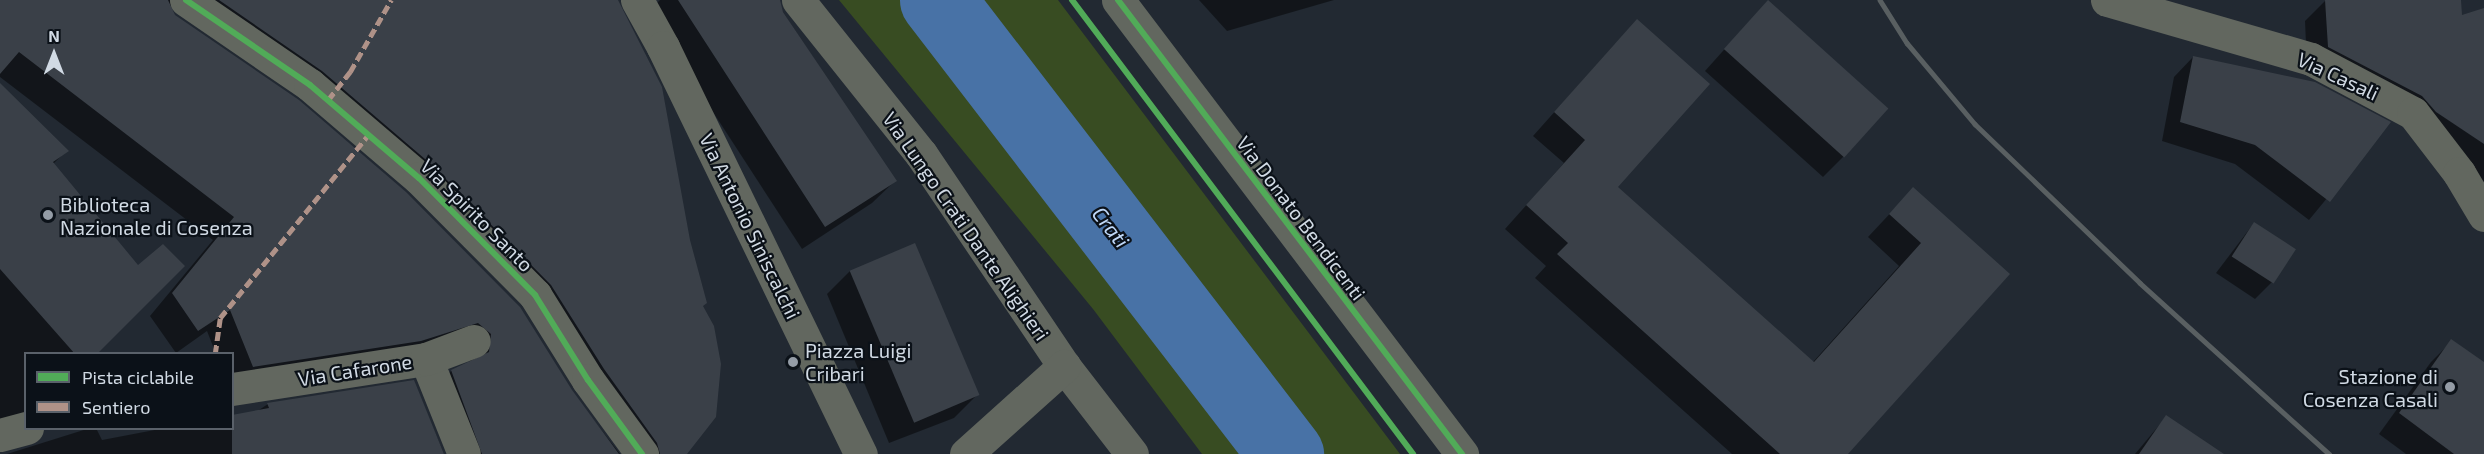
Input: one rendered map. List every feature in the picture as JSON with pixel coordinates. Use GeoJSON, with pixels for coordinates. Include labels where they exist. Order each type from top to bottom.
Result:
{"type":"FeatureCollection","features":[{"type":"Feature","properties":{"kind":"street","name":"Via Spirito Santo"},"geometry":{"type":"LineString","coordinates":[[186,0],[310,85],[419,178],[534,295],[642,454]]}},
{"type":"Feature","properties":{"kind":"street","name":"Via Antonio Siniscalchi"},"geometry":{"type":"LineString","coordinates":[[637,0],[663,47],[861,454]]}},
{"type":"Feature","properties":{"kind":"street","name":"Via Lungo Crati Dante Alighieri"},"geometry":{"type":"LineString","coordinates":[[798,0],[921,154],[1064,366],[1132,454]]}},
{"type":"Feature","properties":{"kind":"street","name":"Via Donato Bendicenti"},"geometry":{"type":"LineString","coordinates":[[1118,0],[1462,454]]}},
{"type":"Feature","properties":{"kind":"street","name":"Via Casali"},"geometry":{"type":"LineString","coordinates":[[2107,0],[2311,59],[2413,113],[2472,171],[2484,215]]}},
{"type":"Feature","properties":{"kind":"street","name":"Via Cafarone"},"geometry":{"type":"LineString","coordinates":[[234,389],[426,359],[474,341]]}},
{"type":"Feature","properties":{"kind":"street"},"geometry":{"type":"LineString","coordinates":[[426,359],[464,454]]}},
{"type":"Feature","properties":{"kind":"street"},"geometry":{"type":"LineString","coordinates":[[966,454],[1064,366]]}},
{"type":"Feature","properties":{"kind":"street"},"geometry":{"type":"LineString","coordinates":[[0,435],[24,430]]}},
{"type":"Feature","properties":{"kind":"green space"},"geometry":{"type":"Polygon","coordinates":[[[839,0],[1058,0],[1400,454],[1202,454],[1093,309],[839,0]]]}},
{"type":"Feature","properties":{"kind":"building"},"geometry":{"type":"Polygon","coordinates":[[[0,0],[168,0],[175,15],[299,100],[406,192],[520,307],[572,390],[619,454],[482,454],[451,370],[489,352],[491,334],[478,323],[421,341],[253,367],[230,310],[198,331],[172,293],[234,217],[19,52],[0,74],[0,0]]]}},
{"type":"Feature","properties":{"kind":"building"},"geometry":{"type":"Polygon","coordinates":[[[219,0],[618,0],[662,87],[690,240],[707,303],[703,306],[714,326],[721,364],[716,417],[687,454],[660,454],[657,443],[604,369],[551,285],[432,165],[322,71],[219,0]]]}},
{"type":"Feature","properties":{"kind":"building"},"geometry":{"type":"Polygon","coordinates":[[[678,0],[780,0],[783,12],[897,181],[825,227],[678,0]]]}},
{"type":"Feature","properties":{"kind":"building"},"geometry":{"type":"Polygon","coordinates":[[[1768,0],[1888,108],[1844,157],[1724,49],[1768,0]]]}},
{"type":"Feature","properties":{"kind":"building"},"geometry":{"type":"Polygon","coordinates":[[[2325,0],[2461,0],[2462,15],[2484,8],[2484,144],[2436,112],[2422,96],[2328,47],[2325,0]]]}},
{"type":"Feature","properties":{"kind":"building"},"geometry":{"type":"Polygon","coordinates":[[[1637,19],[1710,84],[1618,187],[1814,362],[1921,243],[1889,214],[1913,187],[2010,274],[1848,454],[1780,454],[1557,254],[1568,243],[1526,205],[1585,140],[1554,112],[1637,19]]]}},
{"type":"Feature","properties":{"kind":"building"},"geometry":{"type":"Polygon","coordinates":[[[2193,56],[2315,82],[2391,122],[2330,202],[2255,145],[2180,122],[2193,56]]]}},
{"type":"Feature","properties":{"kind":"building","name":"Biblioteca Nazionale di Cosenza"},"geometry":{"type":"Polygon","coordinates":[[[0,83],[69,151],[53,162],[138,265],[163,244],[185,266],[99,352],[73,352],[0,269],[0,83]]]}},
{"type":"Feature","properties":{"kind":"building"},"geometry":{"type":"Polygon","coordinates":[[[2254,222],[2296,249],[2274,284],[2232,256],[2254,222]]]}},
{"type":"Feature","properties":{"kind":"building"},"geometry":{"type":"Polygon","coordinates":[[[915,243],[979,395],[914,423],[850,271],[915,243]]]}},
{"type":"Feature","properties":{"kind":"building","name":"Stazione di Cosenza Casali"},"geometry":{"type":"Polygon","coordinates":[[[2451,339],[2484,362],[2484,454],[2454,454],[2399,413],[2451,339]]]}},
{"type":"Feature","properties":{"kind":"building"},"geometry":{"type":"Polygon","coordinates":[[[414,380],[444,454],[232,454],[234,415],[269,408],[267,403],[414,380]]]}},
{"type":"Feature","properties":{"kind":"building"},"geometry":{"type":"Polygon","coordinates":[[[2166,415],[2224,454],[2139,454],[2166,415]]]}},
{"type":"Feature","properties":{"kind":"waterway","name":"Crati"},"geometry":{"type":"LineString","coordinates":[[937,0],[1286,454]]}},
{"type":"Feature","properties":{"kind":"railway"},"geometry":{"type":"LineString","coordinates":[[1880,0],[1907,43],[1975,124],[2140,283],[2329,454]]}},
{"type":"Feature","properties":{"kind":"marked path"},"geometry":{"type":"LineString","coordinates":[[328,100],[350,72],[391,0]]}},
{"type":"Feature","properties":{"kind":"marked path"},"geometry":{"type":"LineString","coordinates":[[215,352],[220,318],[368,135]]}},
{"type":"Feature","properties":{"kind":"cycle path"},"geometry":{"type":"LineString","coordinates":[[186,0],[310,85],[419,178],[535,295],[588,380],[642,454]]}},
{"type":"Feature","properties":{"kind":"cycle path"},"geometry":{"type":"LineString","coordinates":[[1072,0],[1413,454]]}},
{"type":"Feature","properties":{"kind":"cycle path"},"geometry":{"type":"LineString","coordinates":[[1118,0],[1462,454]]}},
{"type":"Feature","properties":{"kind":"place","name":"Biblioteca Nazionale di Cosenza"},"geometry":{"type":"Point","coordinates":[48,215]}},
{"type":"Feature","properties":{"kind":"place","name":"Piazza Luigi Cribari"},"geometry":{"type":"Point","coordinates":[793,362]}},
{"type":"Feature","properties":{"kind":"place","name":"Stazione di Cosenza Casali"},"geometry":{"type":"Point","coordinates":[2450,387]}}]}
